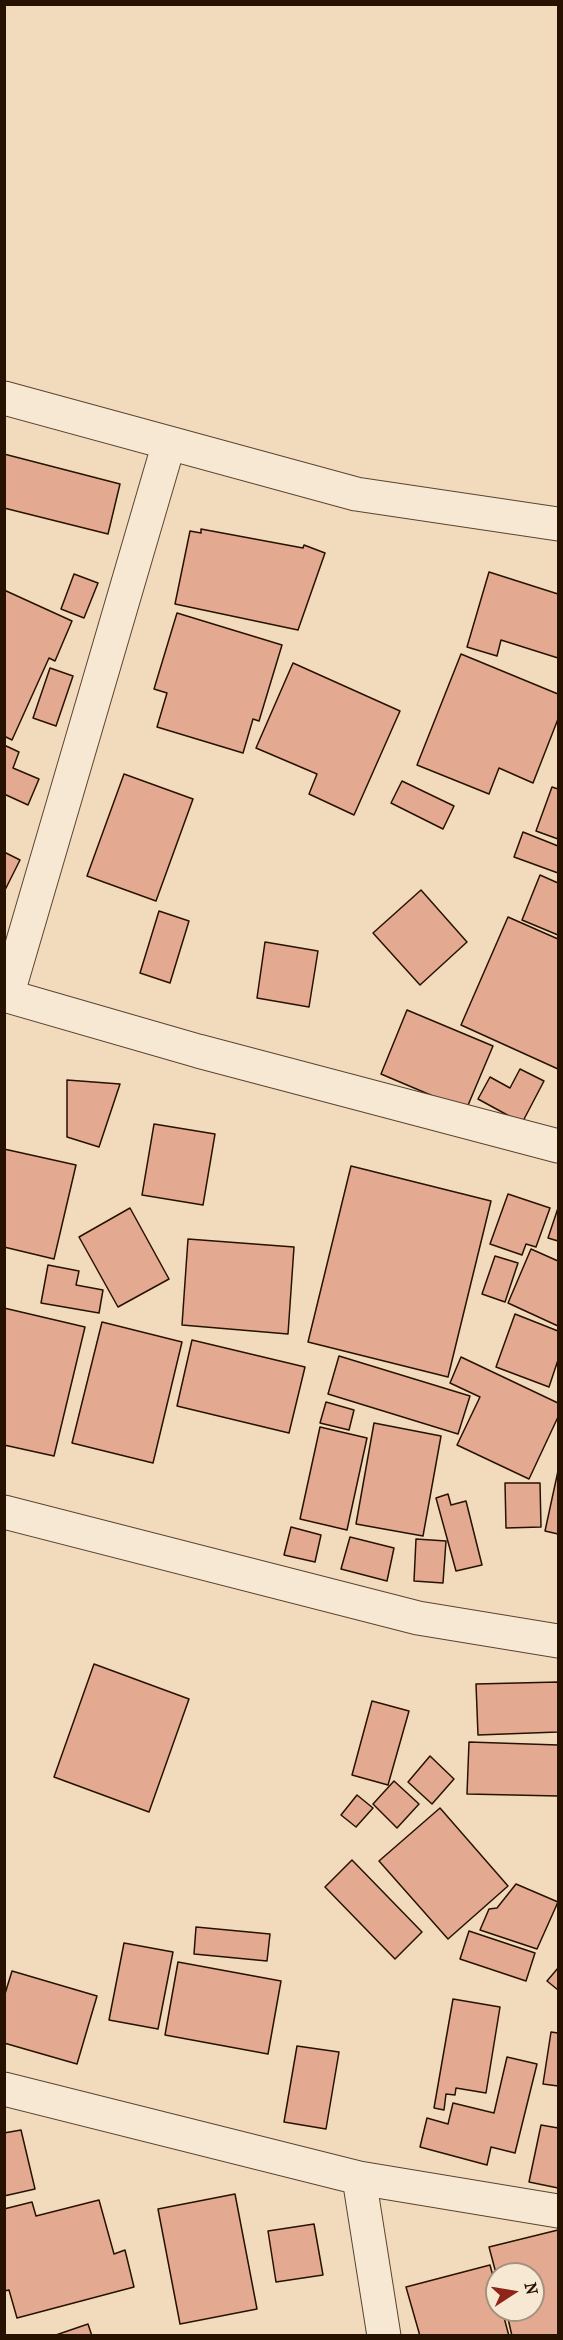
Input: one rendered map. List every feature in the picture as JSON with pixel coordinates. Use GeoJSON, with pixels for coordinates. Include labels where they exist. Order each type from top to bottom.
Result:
{"type":"FeatureCollection","features":[{"type":"Feature","properties":{"kind":"street"},"geometry":{"type":"LineString","coordinates":[[4,398],[356,494],[558,524]]}},
{"type":"Feature","properties":{"kind":"street"},"geometry":{"type":"LineString","coordinates":[[170,443],[6,995],[198,1051],[558,1146]]}},
{"type":"Feature","properties":{"kind":"street"},"geometry":{"type":"LineString","coordinates":[[4,1512],[418,1618],[558,1641]]}},
{"type":"Feature","properties":{"kind":"street"},"geometry":{"type":"LineString","coordinates":[[4,2089],[358,2178],[558,2211]]}},
{"type":"Feature","properties":{"kind":"street"},"geometry":{"type":"LineString","coordinates":[[358,2178],[384,2336]]}},
{"type":"Feature","properties":{"kind":"building"},"geometry":{"type":"Polygon","coordinates":[[[4,454],[120,484],[108,534],[4,508],[4,454]]]}},
{"type":"Feature","properties":{"kind":"building"},"geometry":{"type":"Polygon","coordinates":[[[201,529],[303,548],[304,545],[325,553],[298,630],[175,604],[190,531],[201,533],[201,529]]]}},
{"type":"Feature","properties":{"kind":"building"},"geometry":{"type":"Polygon","coordinates":[[[489,572],[558,594],[558,658],[501,640],[497,656],[467,647],[489,572]]]}},
{"type":"Feature","properties":{"kind":"building"},"geometry":{"type":"Polygon","coordinates":[[[74,574],[98,583],[84,618],[61,609],[74,574]]]}},
{"type":"Feature","properties":{"kind":"building"},"geometry":{"type":"Polygon","coordinates":[[[4,590],[72,621],[55,661],[49,658],[12,740],[4,736],[4,590]]]}},
{"type":"Feature","properties":{"kind":"building"},"geometry":{"type":"Polygon","coordinates":[[[177,613],[282,645],[259,721],[253,719],[243,753],[157,727],[167,693],[154,689],[177,613]]]}},
{"type":"Feature","properties":{"kind":"building"},"geometry":{"type":"Polygon","coordinates":[[[461,654],[558,694],[558,719],[533,783],[499,768],[489,794],[417,765],[461,654]]]}},
{"type":"Feature","properties":{"kind":"building"},"geometry":{"type":"Polygon","coordinates":[[[293,663],[400,711],[354,815],[309,794],[317,774],[256,748],[293,663]]]}},
{"type":"Feature","properties":{"kind":"building"},"geometry":{"type":"Polygon","coordinates":[[[50,668],[73,676],[56,726],[33,718],[50,668]]]}},
{"type":"Feature","properties":{"kind":"building"},"geometry":{"type":"Polygon","coordinates":[[[4,745],[19,752],[13,768],[39,779],[28,805],[4,794],[4,745]]]}},
{"type":"Feature","properties":{"kind":"building"},"geometry":{"type":"Polygon","coordinates":[[[124,774],[193,799],[156,901],[87,876],[124,774]]]}},
{"type":"Feature","properties":{"kind":"building"},"geometry":{"type":"Polygon","coordinates":[[[402,781],[454,806],[443,829],[391,803],[402,781]]]}},
{"type":"Feature","properties":{"kind":"building"},"geometry":{"type":"Polygon","coordinates":[[[552,787],[558,789],[558,839],[536,831],[552,787]]]}},
{"type":"Feature","properties":{"kind":"building"},"geometry":{"type":"Polygon","coordinates":[[[523,832],[558,846],[558,873],[514,857],[523,832]]]}},
{"type":"Feature","properties":{"kind":"building"},"geometry":{"type":"Polygon","coordinates":[[[4,852],[20,860],[4,892],[4,852]]]}},
{"type":"Feature","properties":{"kind":"building"},"geometry":{"type":"Polygon","coordinates":[[[540,875],[558,883],[558,935],[522,920],[540,875]]]}},
{"type":"Feature","properties":{"kind":"building"},"geometry":{"type":"Polygon","coordinates":[[[421,890],[467,942],[420,985],[373,933],[421,890]]]}},
{"type":"Feature","properties":{"kind":"building"},"geometry":{"type":"Polygon","coordinates":[[[159,911],[189,921],[170,983],[140,973],[159,911]]]}},
{"type":"Feature","properties":{"kind":"building"},"geometry":{"type":"Polygon","coordinates":[[[508,917],[558,939],[558,1069],[461,1025],[508,917]]]}},
{"type":"Feature","properties":{"kind":"building"},"geometry":{"type":"Polygon","coordinates":[[[265,942],[318,951],[309,1007],[257,998],[265,942]]]}},
{"type":"Feature","properties":{"kind":"building"},"geometry":{"type":"Polygon","coordinates":[[[407,1010],[493,1046],[466,1110],[381,1074],[407,1010]]]}},
{"type":"Feature","properties":{"kind":"building"},"geometry":{"type":"Polygon","coordinates":[[[520,1069],[544,1081],[522,1123],[478,1099],[490,1077],[510,1088],[520,1069]]]}},
{"type":"Feature","properties":{"kind":"building"},"geometry":{"type":"Polygon","coordinates":[[[67,1080],[120,1084],[99,1147],[67,1137],[67,1080]]]}},
{"type":"Feature","properties":{"kind":"building"},"geometry":{"type":"Polygon","coordinates":[[[154,1124],[215,1134],[203,1205],[142,1195],[154,1124]]]}},
{"type":"Feature","properties":{"kind":"building"},"geometry":{"type":"Polygon","coordinates":[[[4,1149],[76,1165],[54,1259],[4,1247],[4,1149]]]}},
{"type":"Feature","properties":{"kind":"building"},"geometry":{"type":"Polygon","coordinates":[[[351,1166],[491,1201],[448,1377],[308,1342],[351,1166]]]}},
{"type":"Feature","properties":{"kind":"building"},"geometry":{"type":"Polygon","coordinates":[[[508,1194],[550,1208],[536,1247],[526,1244],[522,1255],[490,1244],[508,1194]]]}},
{"type":"Feature","properties":{"kind":"building"},"geometry":{"type":"Polygon","coordinates":[[[130,1208],[169,1279],[118,1307],[79,1237],[130,1208]]]}},
{"type":"Feature","properties":{"kind":"building"},"geometry":{"type":"Polygon","coordinates":[[[558,1208],[558,1241],[548,1238],[558,1208]]]}},
{"type":"Feature","properties":{"kind":"building"},"geometry":{"type":"Polygon","coordinates":[[[188,1239],[294,1247],[288,1334],[182,1325],[188,1239]]]}},
{"type":"Feature","properties":{"kind":"building"},"geometry":{"type":"Polygon","coordinates":[[[531,1249],[558,1261],[558,1326],[508,1303],[531,1249]]]}},
{"type":"Feature","properties":{"kind":"building"},"geometry":{"type":"Polygon","coordinates":[[[495,1256],[518,1263],[505,1302],[482,1294],[495,1256]]]}},
{"type":"Feature","properties":{"kind":"building"},"geometry":{"type":"Polygon","coordinates":[[[48,1265],[79,1271],[76,1285],[103,1290],[99,1313],[41,1303],[48,1265]]]}},
{"type":"Feature","properties":{"kind":"building"},"geometry":{"type":"Polygon","coordinates":[[[4,1308],[85,1327],[54,1456],[4,1445],[4,1308]]]}},
{"type":"Feature","properties":{"kind":"building"},"geometry":{"type":"Polygon","coordinates":[[[515,1314],[558,1331],[558,1360],[549,1387],[496,1367],[515,1314]]]}},
{"type":"Feature","properties":{"kind":"building"},"geometry":{"type":"Polygon","coordinates":[[[102,1322],[182,1342],[153,1463],[72,1443],[102,1322]]]}},
{"type":"Feature","properties":{"kind":"building"},"geometry":{"type":"Polygon","coordinates":[[[192,1340],[305,1367],[289,1433],[177,1406],[192,1340]]]}},
{"type":"Feature","properties":{"kind":"building"},"geometry":{"type":"Polygon","coordinates":[[[339,1356],[470,1396],[458,1434],[328,1394],[339,1356]]]}},
{"type":"Feature","properties":{"kind":"building"},"geometry":{"type":"Polygon","coordinates":[[[461,1357],[558,1403],[558,1417],[529,1479],[457,1445],[480,1397],[450,1383],[461,1357]]]}},
{"type":"Feature","properties":{"kind":"building"},"geometry":{"type":"Polygon","coordinates":[[[326,1402],[354,1410],[349,1430],[320,1423],[326,1402]]]}},
{"type":"Feature","properties":{"kind":"building"},"geometry":{"type":"Polygon","coordinates":[[[374,1423],[441,1436],[423,1536],[356,1524],[374,1423]]]}},
{"type":"Feature","properties":{"kind":"building"},"geometry":{"type":"Polygon","coordinates":[[[320,1427],[367,1438],[347,1530],[300,1519],[320,1427]]]}},
{"type":"Feature","properties":{"kind":"building"},"geometry":{"type":"Polygon","coordinates":[[[558,1471],[558,1534],[545,1531],[558,1471]]]}},
{"type":"Feature","properties":{"kind":"building"},"geometry":{"type":"Polygon","coordinates":[[[505,1483],[540,1483],[541,1527],[506,1528],[505,1483]]]}},
{"type":"Feature","properties":{"kind":"building"},"geometry":{"type":"Polygon","coordinates":[[[448,1494],[451,1505],[466,1501],[482,1565],[456,1571],[436,1498],[448,1494]]]}},
{"type":"Feature","properties":{"kind":"building"},"geometry":{"type":"Polygon","coordinates":[[[291,1527],[321,1535],[315,1562],[284,1555],[291,1527]]]}},
{"type":"Feature","properties":{"kind":"building"},"geometry":{"type":"Polygon","coordinates":[[[350,1537],[394,1548],[387,1581],[341,1569],[350,1537]]]}},
{"type":"Feature","properties":{"kind":"building"},"geometry":{"type":"Polygon","coordinates":[[[416,1539],[446,1541],[443,1583],[414,1581],[416,1539]]]}},
{"type":"Feature","properties":{"kind":"building"},"geometry":{"type":"Polygon","coordinates":[[[94,1664],[189,1699],[149,1812],[54,1777],[94,1664]]]}},
{"type":"Feature","properties":{"kind":"building"},"geometry":{"type":"Polygon","coordinates":[[[558,1682],[558,1732],[478,1735],[476,1684],[558,1682]]]}},
{"type":"Feature","properties":{"kind":"building"},"geometry":{"type":"Polygon","coordinates":[[[372,1701],[409,1711],[388,1785],[352,1775],[372,1701]]]}},
{"type":"Feature","properties":{"kind":"building"},"geometry":{"type":"Polygon","coordinates":[[[469,1742],[558,1745],[558,1796],[467,1794],[469,1742]]]}},
{"type":"Feature","properties":{"kind":"building"},"geometry":{"type":"Polygon","coordinates":[[[430,1756],[454,1779],[432,1804],[408,1782],[430,1756]]]}},
{"type":"Feature","properties":{"kind":"building"},"geometry":{"type":"Polygon","coordinates":[[[394,1781],[419,1804],[397,1828],[373,1804],[394,1781]]]}},
{"type":"Feature","properties":{"kind":"building"},"geometry":{"type":"Polygon","coordinates":[[[357,1795],[373,1808],[356,1827],[341,1815],[357,1795]]]}},
{"type":"Feature","properties":{"kind":"building"},"geometry":{"type":"Polygon","coordinates":[[[440,1808],[508,1886],[448,1939],[379,1861],[440,1808]]]}},
{"type":"Feature","properties":{"kind":"building"},"geometry":{"type":"Polygon","coordinates":[[[352,1860],[422,1932],[395,1959],[325,1887],[352,1860]]]}},
{"type":"Feature","properties":{"kind":"building"},"geometry":{"type":"Polygon","coordinates":[[[516,1884],[558,1902],[537,1949],[480,1930],[489,1909],[497,1908],[516,1884]]]}},
{"type":"Feature","properties":{"kind":"building"},"geometry":{"type":"Polygon","coordinates":[[[196,1927],[270,1934],[267,1961],[194,1954],[196,1927]]]}},
{"type":"Feature","properties":{"kind":"building"},"geometry":{"type":"Polygon","coordinates":[[[469,1931],[535,1953],[526,1981],[460,1959],[469,1931]]]}},
{"type":"Feature","properties":{"kind":"building"},"geometry":{"type":"Polygon","coordinates":[[[124,1943],[173,1952],[158,2029],[109,2020],[124,1943]]]}},
{"type":"Feature","properties":{"kind":"building"},"geometry":{"type":"Polygon","coordinates":[[[178,1962],[281,1981],[268,2054],[165,2035],[178,1962]]]}},
{"type":"Feature","properties":{"kind":"building"},"geometry":{"type":"Polygon","coordinates":[[[558,1968],[558,1990],[547,1981],[558,1968]]]}},
{"type":"Feature","properties":{"kind":"building"},"geometry":{"type":"Polygon","coordinates":[[[12,1971],[97,1996],[77,2064],[4,2043],[4,1997],[12,1971]]]}},
{"type":"Feature","properties":{"kind":"building"},"geometry":{"type":"Polygon","coordinates":[[[453,1999],[500,2007],[486,2093],[456,2088],[455,2095],[446,2094],[444,2110],[434,2108],[453,1999]]]}},
{"type":"Feature","properties":{"kind":"building"},"geometry":{"type":"Polygon","coordinates":[[[551,2032],[558,2033],[558,2086],[543,2084],[551,2032]]]}},
{"type":"Feature","properties":{"kind":"building"},"geometry":{"type":"Polygon","coordinates":[[[297,2046],[339,2052],[326,2129],[284,2122],[297,2046]]]}},
{"type":"Feature","properties":{"kind":"building"},"geometry":{"type":"Polygon","coordinates":[[[507,2057],[537,2064],[515,2153],[491,2147],[487,2165],[420,2147],[427,2118],[448,2124],[453,2103],[494,2113],[507,2057]]]}},
{"type":"Feature","properties":{"kind":"building"},"geometry":{"type":"Polygon","coordinates":[[[541,2125],[558,2128],[558,2188],[529,2182],[541,2125]]]}},
{"type":"Feature","properties":{"kind":"building"},"geometry":{"type":"Polygon","coordinates":[[[21,2130],[35,2189],[4,2196],[4,2133],[21,2130]]]}},
{"type":"Feature","properties":{"kind":"building"},"geometry":{"type":"Polygon","coordinates":[[[235,2194],[257,2309],[180,2324],[158,2209],[235,2194]]]}},
{"type":"Feature","properties":{"kind":"building"},"geometry":{"type":"Polygon","coordinates":[[[99,2200],[114,2254],[125,2250],[134,2287],[17,2318],[9,2290],[4,2291],[4,2209],[32,2202],[36,2216],[99,2200]]]}},
{"type":"Feature","properties":{"kind":"building"},"geometry":{"type":"Polygon","coordinates":[[[314,2224],[323,2275],[276,2282],[268,2231],[314,2224]]]}},
{"type":"Feature","properties":{"kind":"building"},"geometry":{"type":"Polygon","coordinates":[[[558,2230],[558,2336],[512,2336],[509,2322],[545,2322],[545,2262],[493,2262],[489,2247],[558,2230]]]}},
{"type":"Feature","properties":{"kind":"building"},"geometry":{"type":"Polygon","coordinates":[[[485,2266],[485,2322],[505,2322],[509,2336],[420,2336],[406,2287],[485,2266]]]}},
{"type":"Feature","properties":{"kind":"building"},"geometry":{"type":"Polygon","coordinates":[[[88,2324],[92,2336],[53,2336],[88,2324]]]}}]}
